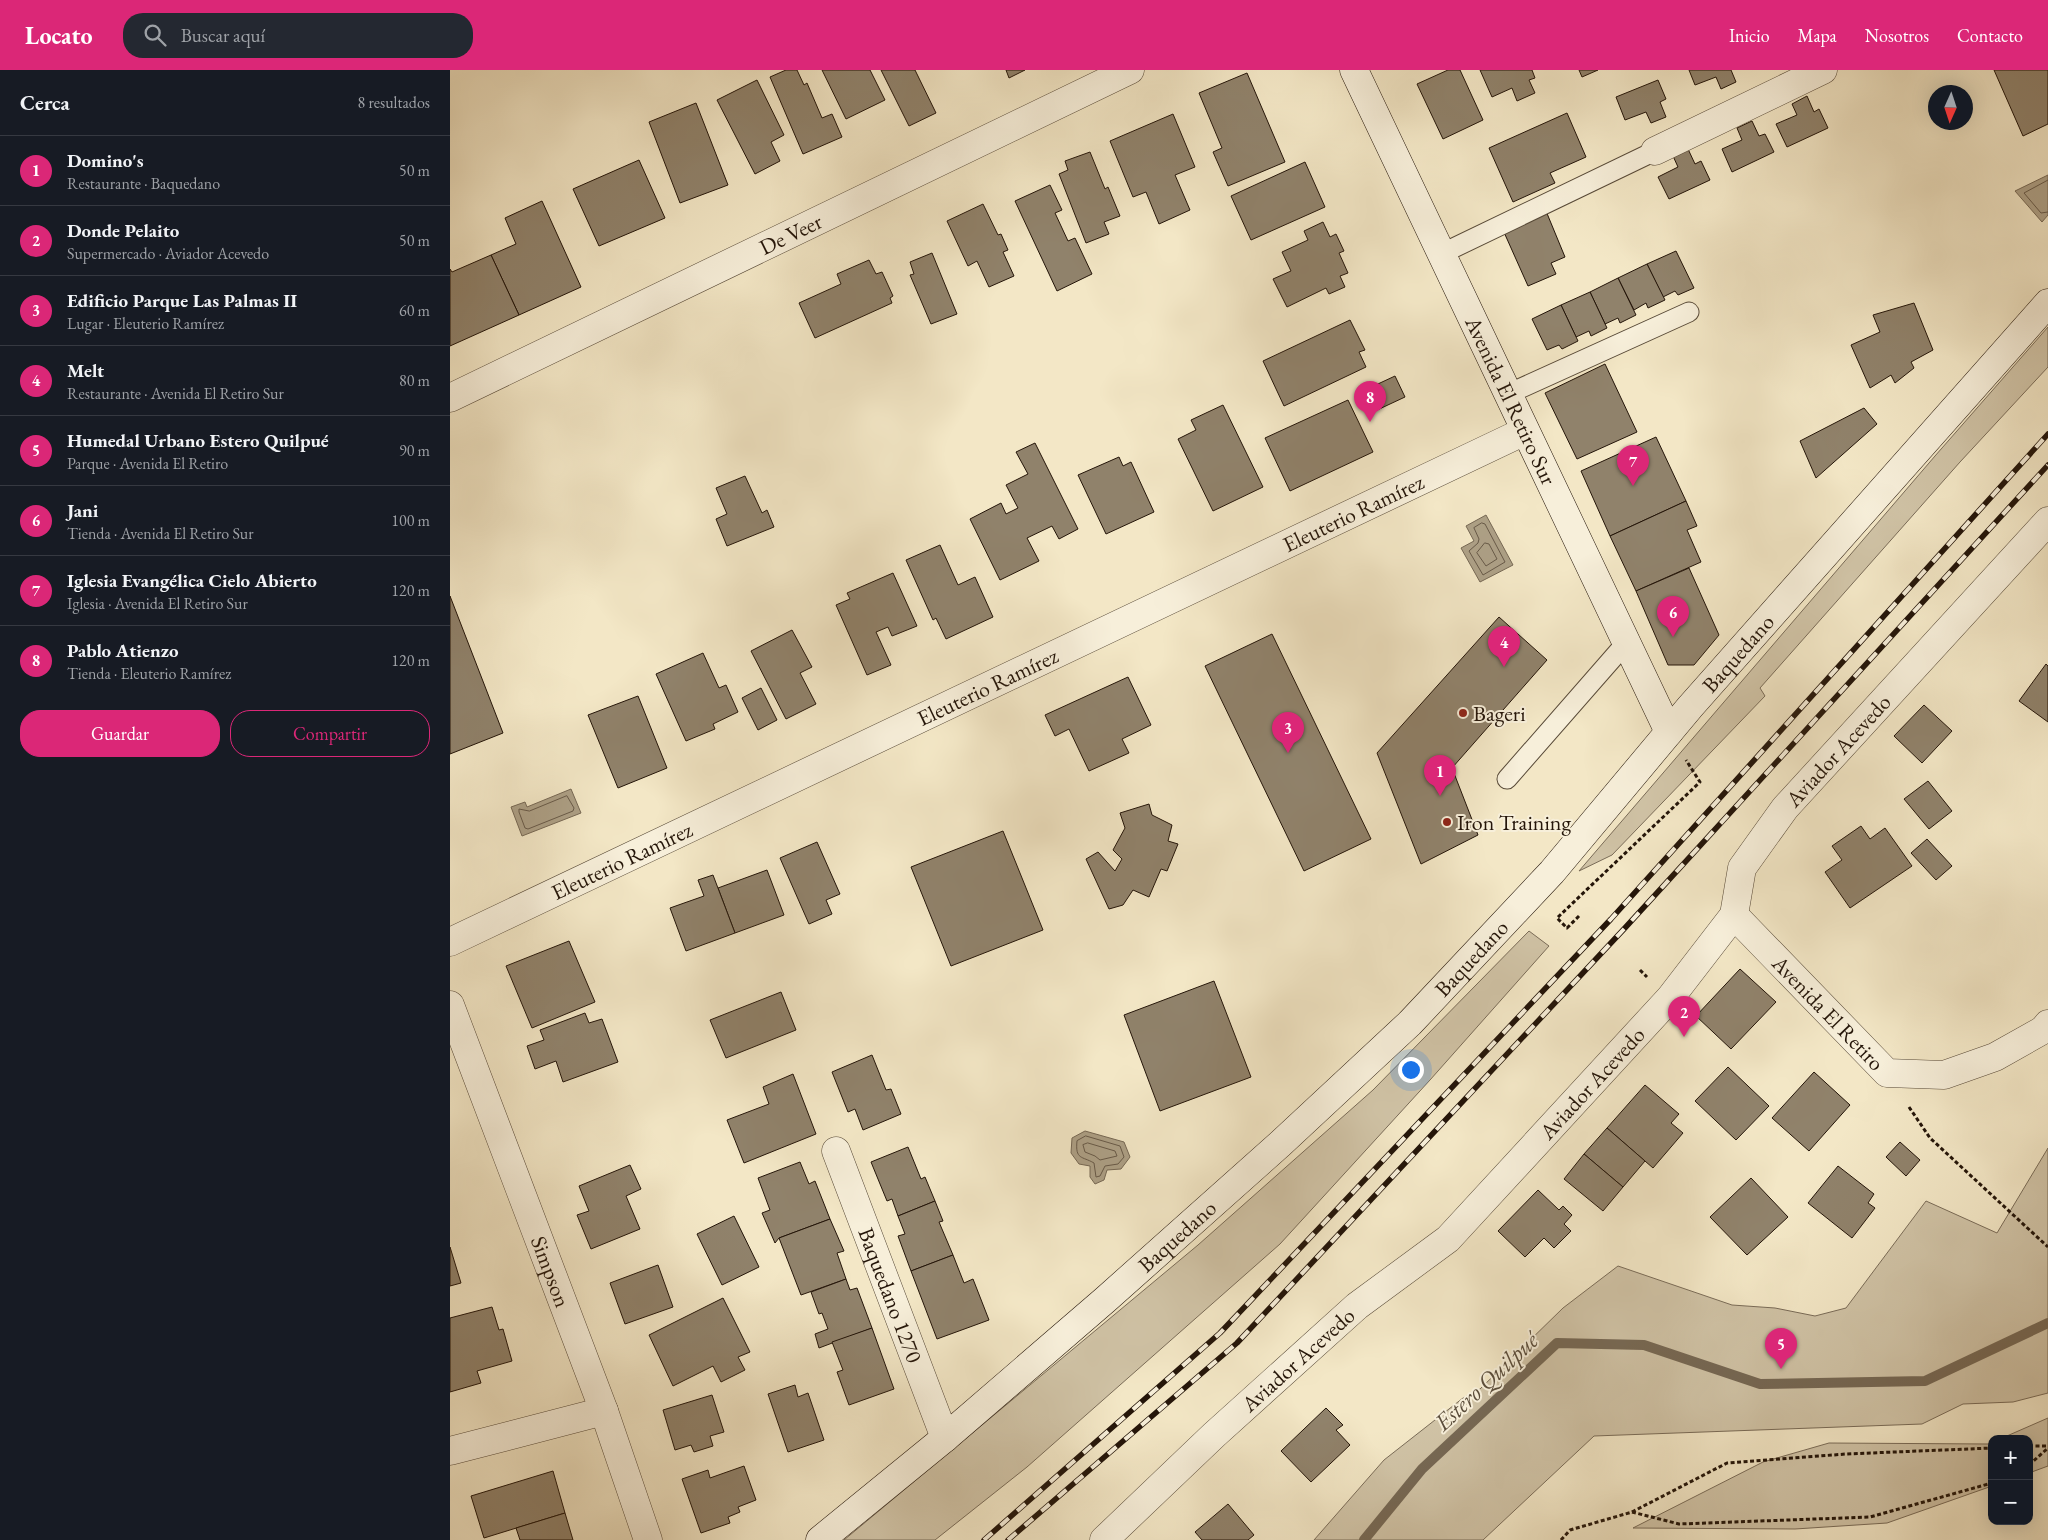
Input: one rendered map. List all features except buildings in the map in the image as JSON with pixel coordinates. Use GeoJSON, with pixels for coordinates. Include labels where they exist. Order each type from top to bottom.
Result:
{"type":"FeatureCollection","features":[{"type":"Feature","properties":{"kind":"street","name":"De Veer"},"geometry":{"type":"LineString","coordinates":[[450,398],[1130,70]]}},
{"type":"Feature","properties":{"kind":"street","name":"Avenida El Retiro Sur"},"geometry":{"type":"LineString","coordinates":[[1354,70],[1669,732]]}},
{"type":"Feature","properties":{"kind":"street"},"geometry":{"type":"LineString","coordinates":[[1655,151],[1823,70]]}},
{"type":"Feature","properties":{"kind":"street","name":"Baquedano"},"geometry":{"type":"LineString","coordinates":[[820,1540],[944,1438],[1105,1300],[1410,1023],[1552,872],[1669,732],[2048,303]]}},
{"type":"Feature","properties":{"kind":"street","name":"Eleuterio Ramírez"},"geometry":{"type":"LineString","coordinates":[[450,942],[1525,431]]}},
{"type":"Feature","properties":{"kind":"street","name":"Aviador Acevedo"},"geometry":{"type":"LineString","coordinates":[[1104,1540],[1214,1434],[1357,1306],[1448,1239],[1670,998],[1734,915],[1742,868],[1785,808],[2048,521]]}},
{"type":"Feature","properties":{"kind":"street","name":"Avenida El Retiro"},"geometry":{"type":"LineString","coordinates":[[1734,915],[1887,1073],[1944,1074],[1995,1057],[2043,1030],[2048,1024]]}},
{"type":"Feature","properties":{"kind":"street","name":"Simpson"},"geometry":{"type":"LineString","coordinates":[[450,1005],[604,1411],[648,1540]]}},
{"type":"Feature","properties":{"kind":"street","name":"Baquedano 1270"},"geometry":{"type":"LineString","coordinates":[[836,1151],[944,1438]]}},
{"type":"Feature","properties":{"kind":"street"},"geometry":{"type":"LineString","coordinates":[[450,1452],[604,1411]]}},
{"type":"Feature","properties":{"kind":"lane"},"geometry":{"type":"LineString","coordinates":[[1441,254],[1655,151]]}},
{"type":"Feature","properties":{"kind":"lane"},"geometry":{"type":"LineString","coordinates":[[1508,394],[1689,312]]}},
{"type":"Feature","properties":{"kind":"lane"},"geometry":{"type":"LineString","coordinates":[[1507,779],[1626,643]]}},
{"type":"Feature","properties":{"kind":"path"},"geometry":{"type":"LineString","coordinates":[[1579,916],[1567,928],[1557,918],[1700,782],[1669,732]]}},
{"type":"Feature","properties":{"kind":"path"},"geometry":{"type":"LineString","coordinates":[[1930,1138],[2048,1247]]}},
{"type":"Feature","properties":{"kind":"path"},"geometry":{"type":"LineString","coordinates":[[2033,1446],[2048,1447]]}},
{"type":"Feature","properties":{"kind":"path"},"geometry":{"type":"LineString","coordinates":[[2033,1461],[2048,1447]]}},
{"type":"Feature","properties":{"kind":"path"},"geometry":{"type":"LineString","coordinates":[[1561,1540],[1570,1530],[1632,1512],[1727,1463],[1846,1454],[1988,1448]]}},
{"type":"Feature","properties":{"kind":"path"},"geometry":{"type":"LineString","coordinates":[[1632,1512],[1679,1524],[1870,1517],[1988,1484]]}},
{"type":"Feature","properties":{"kind":"shaded area"},"geometry":{"type":"Polygon","coordinates":[[[2048,327],[2048,367],[1960,462],[1760,688],[1765,696],[1612,855],[1579,871],[1935,456],[2048,327]]]}},
{"type":"Feature","properties":{"kind":"shaded area"},"geometry":{"type":"Polygon","coordinates":[[[1529,931],[1549,946],[1280,1244],[1027,1467],[935,1540],[844,1540],[1198,1245],[1373,1090],[1529,931]]]}},
{"type":"Feature","properties":{"kind":"shaded area"},"geometry":{"type":"Polygon","coordinates":[[[2048,1148],[2048,1393],[2013,1402],[1963,1404],[1922,1424],[1594,1436],[1483,1540],[1314,1540],[1384,1460],[1463,1398],[1480,1389],[1563,1308],[1618,1266],[1732,1305],[1775,1308],[1815,1316],[1846,1308],[1926,1201],[1997,1233],[2048,1148]]]}},
{"type":"Feature","properties":{"kind":"shaded area"},"geometry":{"type":"Polygon","coordinates":[[[2048,1418],[2048,1466],[2033,1472],[2033,1435],[2009,1435],[2048,1418]]]}},
{"type":"Feature","properties":{"kind":"shaded area"},"geometry":{"type":"Polygon","coordinates":[[[1829,1443],[1988,1444],[1988,1487],[1887,1523],[1795,1529],[1633,1528],[1763,1462],[1829,1443]]]}},
{"type":"Feature","properties":{"kind":"water"},"geometry":{"type":"Polygon","coordinates":[[[2048,175],[2048,215],[2042,222],[2015,191],[2048,175]]]}},
{"type":"Feature","properties":{"kind":"water"},"geometry":{"type":"Polygon","coordinates":[[[1486,515],[1513,565],[1480,582],[1461,548],[1474,541],[1466,526],[1486,515]]]}},
{"type":"Feature","properties":{"kind":"water"},"geometry":{"type":"Polygon","coordinates":[[[571,789],[581,813],[522,836],[511,807],[525,802],[527,807],[571,789]]]}},
{"type":"Feature","properties":{"kind":"water"},"geometry":{"type":"Polygon","coordinates":[[[1085,1131],[1124,1142],[1130,1157],[1121,1169],[1107,1170],[1104,1180],[1095,1184],[1090,1177],[1090,1166],[1079,1164],[1071,1153],[1072,1138],[1085,1131]]]}},
{"type":"Feature","properties":{"kind":"waterway","name":"Estero Quilpué"},"geometry":{"type":"LineString","coordinates":[[1364,1540],[1422,1469],[1557,1343],[1644,1345],[1760,1384],[1925,1381],[2048,1323]]}},
{"type":"Feature","properties":{"kind":"railway"},"geometry":{"type":"LineString","coordinates":[[984,1540],[1220,1333],[1611,919],[2048,434]]}},
{"type":"Feature","properties":{"kind":"railway"},"geometry":{"type":"LineString","coordinates":[[1008,1540],[1237,1343],[1624,929],[2048,465]]}},
{"type":"Feature","properties":{"kind":"place","name":"Pablo Atienzo"},"geometry":{"type":"Point","coordinates":[1370,422]}},
{"type":"Feature","properties":{"kind":"place","name":"Iglesia Evangélica Cielo Abierto"},"geometry":{"type":"Point","coordinates":[1633,486]}},
{"type":"Feature","properties":{"kind":"place","name":"Jani"},"geometry":{"type":"Point","coordinates":[1673,637]}},
{"type":"Feature","properties":{"kind":"place","name":"Melt"},"geometry":{"type":"Point","coordinates":[1504,667]}},
{"type":"Feature","properties":{"kind":"place","name":"Bageri"},"geometry":{"type":"Point","coordinates":[1463,713]}},
{"type":"Feature","properties":{"kind":"place","name":"Edificio Parque Las Palmas II"},"geometry":{"type":"Point","coordinates":[1288,753]}},
{"type":"Feature","properties":{"kind":"place","name":"Domino's"},"geometry":{"type":"Point","coordinates":[1440,796]}},
{"type":"Feature","properties":{"kind":"place","name":"Iron Training"},"geometry":{"type":"Point","coordinates":[1447,822]}},
{"type":"Feature","properties":{"kind":"place","name":"Donde Pelaito"},"geometry":{"type":"Point","coordinates":[1684,1037]}},
{"type":"Feature","properties":{"kind":"place","name":"Humedal Urbano Estero Quilpué"},"geometry":{"type":"Point","coordinates":[1781,1369]}}]}
